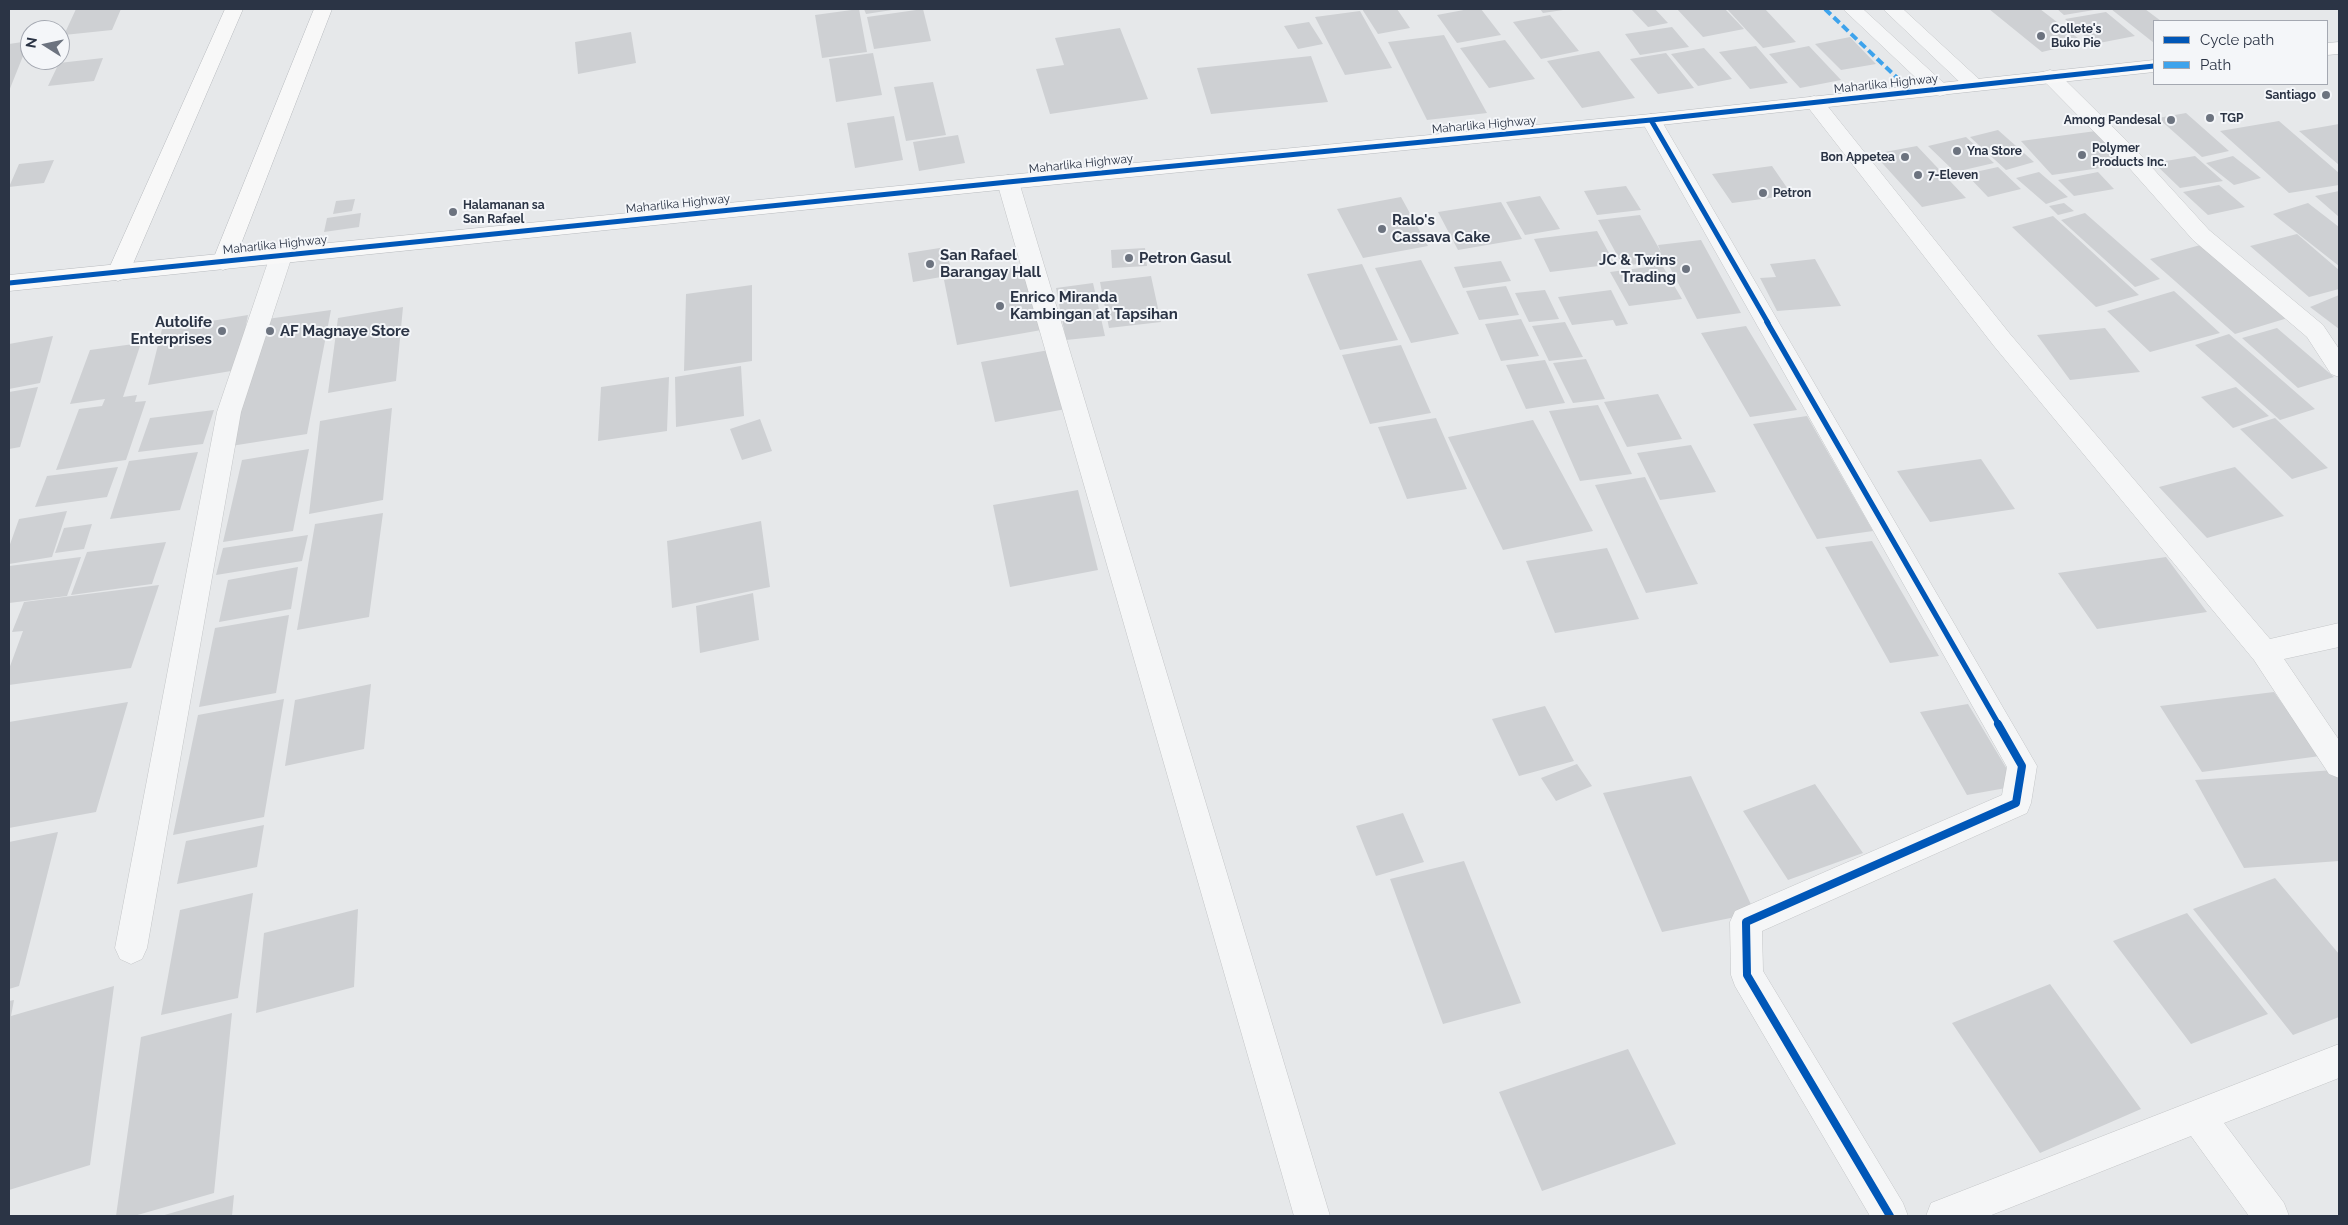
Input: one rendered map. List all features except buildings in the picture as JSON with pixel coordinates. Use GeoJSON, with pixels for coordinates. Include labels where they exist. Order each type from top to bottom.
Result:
{"type":"FeatureCollection","features":[{"type":"Feature","properties":{"kind":"highway"},"geometry":{"type":"LineString","coordinates":[[118,273],[234,9]]}},
{"type":"Feature","properties":{"kind":"highway"},"geometry":{"type":"LineString","coordinates":[[223,262],[323,9]]}},
{"type":"Feature","properties":{"kind":"highway","name":"Maharlika Highway"},"geometry":{"type":"LineString","coordinates":[[9,283],[1008,182],[1652,120],[2153,66]]}},
{"type":"Feature","properties":{"kind":"street"},"geometry":{"type":"LineString","coordinates":[[1852,9],[1940,90]]}},
{"type":"Feature","properties":{"kind":"street"},"geometry":{"type":"LineString","coordinates":[[1892,9],[1974,85]]}},
{"type":"Feature","properties":{"kind":"street"},"geometry":{"type":"LineString","coordinates":[[2050,76],[2130,156],[2201,235],[2315,331],[2339,368]]}},
{"type":"Feature","properties":{"kind":"street"},"geometry":{"type":"LineString","coordinates":[[1814,102],[2002,340],[2264,652],[2339,765]]}},
{"type":"Feature","properties":{"kind":"street"},"geometry":{"type":"LineString","coordinates":[[1652,120],[2022,766],[2016,803],[1746,922],[1747,975],[1890,1216]]}},
{"type":"Feature","properties":{"kind":"street"},"geometry":{"type":"LineString","coordinates":[[1008,182],[1312,1216]]}},
{"type":"Feature","properties":{"kind":"street"},"geometry":{"type":"LineString","coordinates":[[131,948],[229,412],[281,256]]}},
{"type":"Feature","properties":{"kind":"street"},"geometry":{"type":"LineString","coordinates":[[2264,652],[2339,635]]}},
{"type":"Feature","properties":{"kind":"street"},"geometry":{"type":"LineString","coordinates":[[1944,1216],[2339,1062]]}},
{"type":"Feature","properties":{"kind":"street"},"geometry":{"type":"LineString","coordinates":[[2198,1118],[2271,1216]]}},
{"type":"Feature","properties":{"kind":"marked path"},"geometry":{"type":"LineString","coordinates":[[1825,9],[1912,92]]}},
{"type":"Feature","properties":{"kind":"cycle path"},"geometry":{"type":"LineString","coordinates":[[9,283],[1008,182],[1651,120],[2153,66]]}},
{"type":"Feature","properties":{"kind":"cycle path"},"geometry":{"type":"LineString","coordinates":[[1651,120],[2022,766],[2016,803],[1746,922],[1747,975],[1890,1216]]}},
{"type":"Feature","properties":{"kind":"place","name":"Collete's Buko Pie"},"geometry":{"type":"Point","coordinates":[2041,36]}},
{"type":"Feature","properties":{"kind":"place","name":"Santiago"},"geometry":{"type":"Point","coordinates":[2326,95]}},
{"type":"Feature","properties":{"kind":"place","name":"TGP"},"geometry":{"type":"Point","coordinates":[2210,118]}},
{"type":"Feature","properties":{"kind":"place","name":"Among Pandesal"},"geometry":{"type":"Point","coordinates":[2171,120]}},
{"type":"Feature","properties":{"kind":"place","name":"Yna Store"},"geometry":{"type":"Point","coordinates":[1957,151]}},
{"type":"Feature","properties":{"kind":"place","name":"Polymer Products Inc."},"geometry":{"type":"Point","coordinates":[2082,155]}},
{"type":"Feature","properties":{"kind":"place","name":"Bon Appetea"},"geometry":{"type":"Point","coordinates":[1905,157]}},
{"type":"Feature","properties":{"kind":"place","name":"7-Eleven"},"geometry":{"type":"Point","coordinates":[1918,175]}},
{"type":"Feature","properties":{"kind":"place","name":"Petron"},"geometry":{"type":"Point","coordinates":[1763,193]}},
{"type":"Feature","properties":{"kind":"place","name":"Halamanan sa San Rafael"},"geometry":{"type":"Point","coordinates":[453,212]}},
{"type":"Feature","properties":{"kind":"place","name":"Ralo's Cassava Cake"},"geometry":{"type":"Point","coordinates":[1382,229]}},
{"type":"Feature","properties":{"kind":"place","name":"Petron Gasul"},"geometry":{"type":"Point","coordinates":[1129,258]}},
{"type":"Feature","properties":{"kind":"place","name":"San Rafael Barangay Hall"},"geometry":{"type":"Point","coordinates":[930,264]}},
{"type":"Feature","properties":{"kind":"place","name":"JC & Twins Trading"},"geometry":{"type":"Point","coordinates":[1686,269]}},
{"type":"Feature","properties":{"kind":"place","name":"Enrico Miranda Kambingan at Tapsihan"},"geometry":{"type":"Point","coordinates":[1000,306]}},
{"type":"Feature","properties":{"kind":"place","name":"Autolife Enterprises"},"geometry":{"type":"Point","coordinates":[222,331]}},
{"type":"Feature","properties":{"kind":"place","name":"AF Magnaye Store"},"geometry":{"type":"Point","coordinates":[270,331]}}]}
